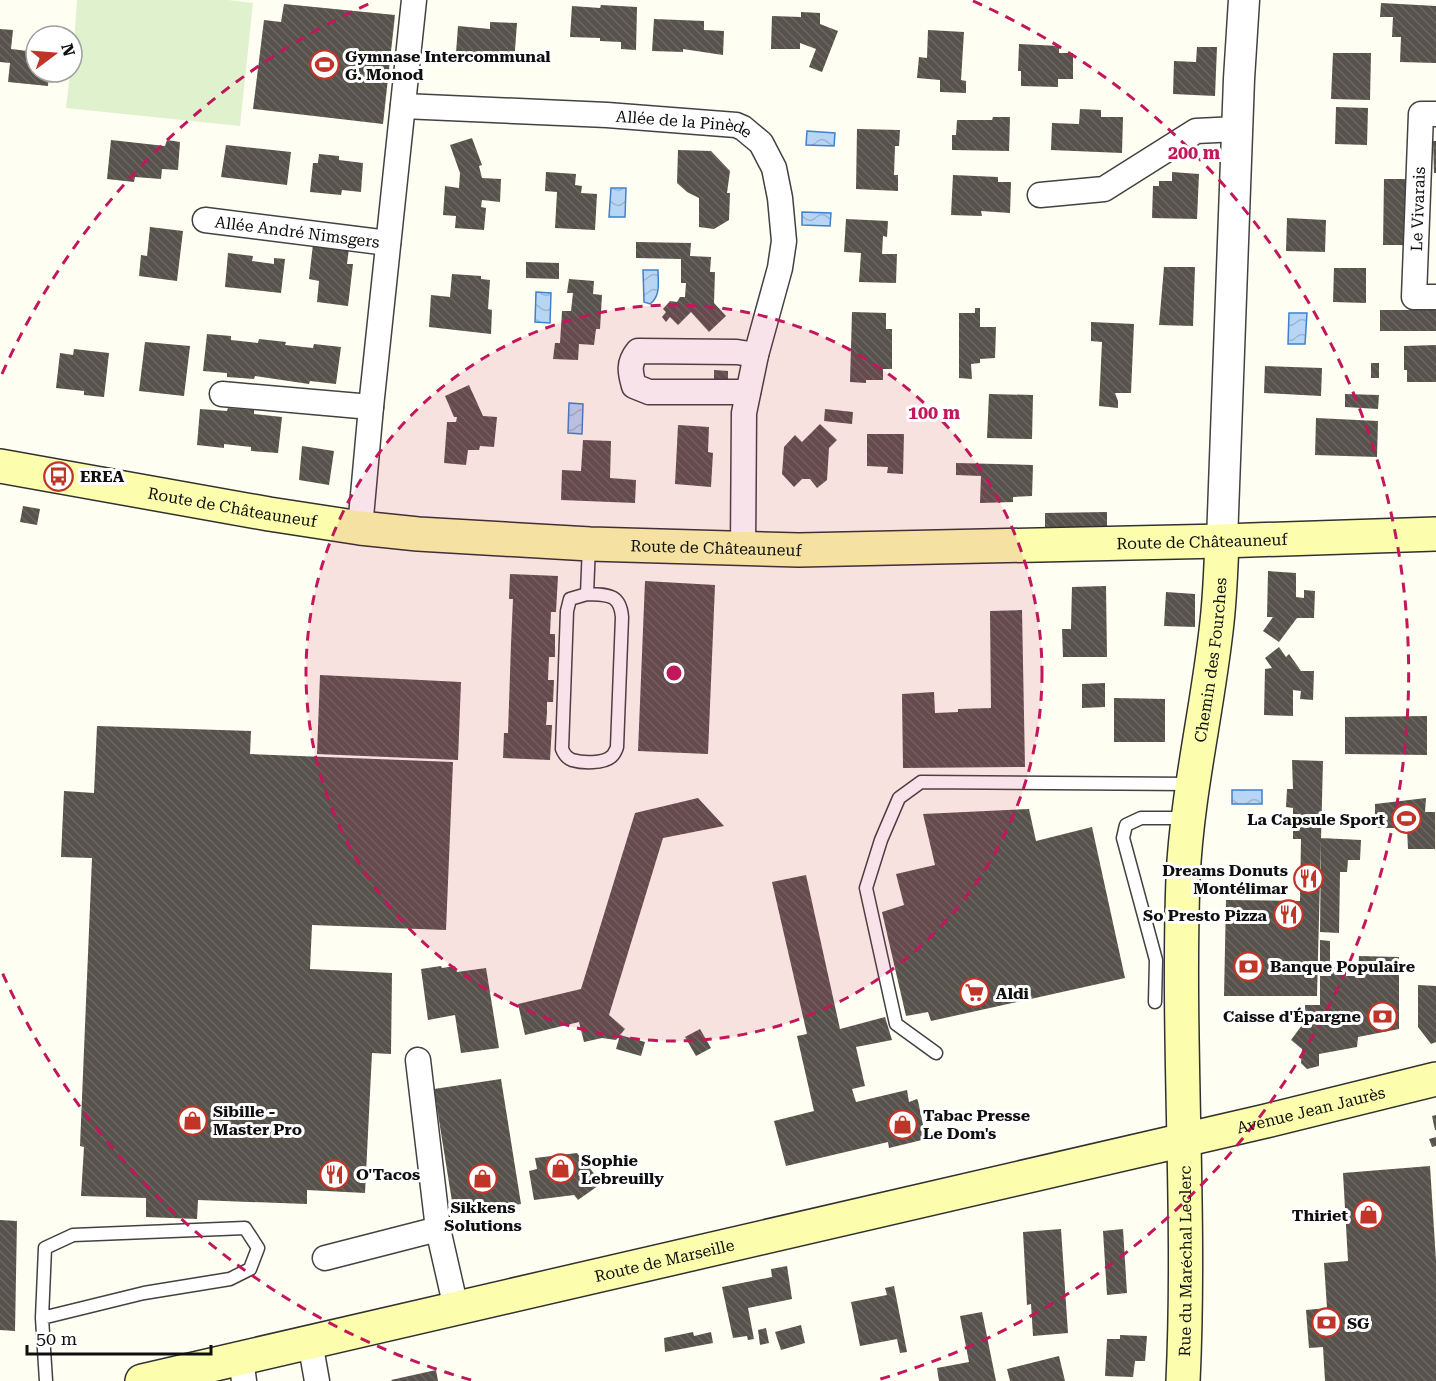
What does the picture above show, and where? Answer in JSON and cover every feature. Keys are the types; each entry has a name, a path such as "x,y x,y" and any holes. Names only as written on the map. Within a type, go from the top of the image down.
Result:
{"main road":[{"name":"Route de Châteauneuf","path":"0,466 360,528 418,534 590,544 799,550 1436,534"},
{"name":"Chemin des Fourches","path":"1184,1140 1181,996 1184,876 1189,818 1217,622 1222,541"},
{"name":"Avenue Jean Jaurès","path":"1184,1140 1436,1079"},
{"name":"Route de Marseille","path":"142,1381 242,1370 310,1342 1184,1140"},
{"name":"Rue du Maréchal Leclerc","path":"1183,1381 1186,1312 1184,1140"}],"street":[{"name":"Allée André Nimsgers","path":"360,528 414,0"},
{"name":"Chemin des Fourches","path":"1222,541 1241,2"},
{"name":"Allée de la Pinède","path":"403,106 607,115 736,124 761,143 777,181 784,241 780,268 756,355 744,413 743,548"},
{"name":"Le Vivarais","path":"1436,114 1421,114 1414,297 1436,297"},
{"path":"1040,195 1104,189 1196,130 1237,129"},
{"name":"Allée André Nimsgers","path":"205,220 388,243"},
{"path":"748,392 649,392 634,386 629,372 632,358 638,351 737,352 756,355"},
{"path":"222,394 371,407"},
{"path":"418,1060 438,1229 456,1308"},
{"path":"325,1258 438,1229"},
{"path":"310,1342 317,1381"}],"lane":[{"path":"587,594 590,544"},
{"path":"587,594 608,595 616,600 621,606 622,617 617,747 612,756 602,761 588,762 571,760 562,749 567,610 570,599 587,594"},
{"path":"936,1053 896,1024 866,888 881,840 899,798 921,782 1194,784"},
{"path":"1155,1002 1156,960 1123,838 1126,825 1141,818 1189,818"},
{"path":"42,1318 144,1293 230,1279 250,1269 258,1248 245,1228 73,1235 45,1248 42,1318 46,1381"}],"green space":[{"path":"77,0 228,0 253,3 240,126 66,108 69,84 84,84 84,24 75,24"}],"water":[{"path":"807,131 835,133 834,146 806,145"},
{"path":"611,188 626,188 625,217 609,217"},
{"path":"802,212 831,213 830,226 802,225"},
{"path":"643,270 658,270 657,293 650,304 644,302"},
{"path":"536,292 551,293 550,323 535,322"},
{"path":"1289,313 1307,313 1305,344 1288,344"},
{"path":"569,403 583,404 582,434 568,433"},
{"path":"1232,790 1262,790 1262,804 1232,804"}],"building":[{"path":"1381,3 1436,6 1436,63 1400,62 1401,37 1392,37 1393,17 1380,17"},
{"name":"Gymnase Intercommunal G. Monod","path":"284,4 395,15 383,124 253,109 264,20 281,22"},
{"path":"601,5 637,7 636,50 621,49 621,42 600,41 600,38 570,37 572,6 600,8"},
{"path":"801,12 820,13 820,24 838,31 822,72 809,67 816,49 800,43 800,49 771,49 772,16 801,17"},
{"path":"654,19 704,21 704,30 724,31 723,55 683,49 683,52 652,51"},
{"path":"490,22 517,23 514,63 488,62 488,56 456,53 458,26 490,29"},
{"path":"0,29 13,30 11,49 24,51 24,84 8,82 10,63 0,62"},
{"path":"928,30 964,32 961,80 966,81 966,93 940,92 940,80 917,78 919,57 927,58"},
{"path":"1019,44 1059,46 1059,53 1073,53 1073,79 1058,79 1058,87 1021,86 1021,71 1018,71"},
{"path":"1197,47 1217,47 1215,96 1173,94 1174,61 1196,62"},
{"path":"1333,53 1371,53 1370,100 1331,99"},
{"path":"1336,107 1368,108 1367,145 1335,144"},
{"path":"1080,109 1101,110 1101,117 1123,117 1122,153 1051,150 1052,123 1079,124"},
{"path":"993,117 1010,117 1009,151 952,150 952,135 956,135 957,120 992,120"},
{"path":"857,129 900,130 899,146 895,146 894,175 898,175 898,191 856,189"},
{"path":"472,138 482,165 479,166 482,178 501,179 500,202 482,200 481,207 486,208 484,230 455,228 456,216 443,215 445,186 459,188 460,173 450,145"},
{"path":"111,140 165,146 167,140 180,142 178,170 162,169 161,179 135,177 134,182 107,179"},
{"path":"1433,141 1436,141 1436,173 1434,173"},
{"path":"226,145 291,152 287,185 221,177"},
{"path":"678,150 711,151 730,171 727,193 730,193 729,220 714,229 699,227 699,198 687,192 677,183"},
{"path":"319,154 339,156 339,160 363,163 361,192 342,190 341,195 310,192 313,163 318,163"},
{"path":"546,172 576,174 575,185 582,186 581,193 597,194 595,230 555,228 557,192 545,191"},
{"path":"1172,172 1199,174 1197,219 1152,218 1153,186 1159,186 1159,181 1172,181"},
{"path":"953,175 998,177 998,182 1011,182 1010,213 981,211 982,216 951,215"},
{"path":"1384,179 1406,179 1404,245 1383,245"},
{"path":"1287,218 1326,220 1325,252 1286,251"},
{"path":"846,219 888,221 887,237 883,236 882,254 897,254 896,283 859,282 861,253 844,252"},
{"path":"150,227 183,231 177,281 139,276 141,255 147,256"},
{"path":"636,242 691,243 690,256 711,257 710,272 715,272 714,303 726,316 709,332 691,312 678,325 670,317 666,322 662,317 666,312 663,309 670,301 677,302 680,297 685,297 686,283 681,283 681,259 636,258"},
{"path":"313,244 349,248 347,264 353,264 348,306 317,302 319,281 309,279"},
{"path":"228,253 253,256 252,261 274,264 274,258 285,259 281,293 225,287"},
{"path":"526,262 559,263 559,279 526,278"},
{"path":"1164,267 1195,267 1193,326 1159,325"},
{"path":"1334,268 1366,268 1366,303 1333,302"},
{"path":"452,274 481,276 481,279 490,280 488,309 492,310 491,334 429,327 431,295 450,297"},
{"path":"569,279 594,281 593,294 602,295 600,329 596,329 594,345 579,344 578,360 553,359 555,343 560,343 562,311 571,311 573,293 567,293"},
{"path":"975,308 980,308 980,327 996,327 995,358 980,359 980,363 971,364 972,379 959,378 959,313 975,313"},
{"path":"1380,310 1436,310 1436,331 1380,331"},
{"path":"852,312 886,313 886,329 892,329 892,369 883,369 883,380 866,380 866,383 850,382"},
{"path":"1091,322 1134,324 1131,393 1115,393 1118,408 1099,406 1102,342 1091,341"},
{"path":"207,334 231,336 231,340 258,343 259,339 313,348 314,344 341,347 336,384 310,381 309,384 255,376 254,379 227,377 227,373 203,371"},
{"path":"145,342 190,346 184,396 139,391"},
{"path":"1436,345 1436,382 1407,382 1407,370 1404,370 1404,346"},
{"path":"74,349 109,353 104,397 84,395 84,391 56,388 60,353 73,355"},
{"path":"1371,363 1379,363 1379,378 1371,378"},
{"path":"1265,366 1322,368 1321,396 1264,393"},
{"path":"714,370 728,371 728,385 714,385"},
{"path":"469,385 483,416 497,417 494,447 480,446 479,450 468,450 466,465 444,463 447,422 456,422 457,417 454,417 445,396"},
{"path":"989,394 1033,395 1032,439 987,438"},
{"path":"1345,394 1379,395 1378,409 1345,407"},
{"path":"228,408 254,410 254,414 282,417 278,453 251,451 251,447 224,444 224,448 197,445 200,409 227,411"},
{"path":"825,409 853,412 852,424 824,421"},
{"path":"1316,418 1378,421 1377,457 1315,455"},
{"path":"820,424 837,440 829,448 827,480 817,488 810,479 802,479 794,487 782,474 784,447 795,435 802,442"},
{"path":"678,425 709,427 708,452 713,453 711,487 675,484"},
{"path":"867,434 904,434 903,474 887,473 888,467 867,466"},
{"path":"583,440 611,441 610,478 636,480 635,503 561,500 562,470 581,471"},
{"path":"302,446 334,451 329,485 299,480"},
{"path":"956,463 1033,465 1032,496 1013,497 1013,502 980,503 981,476 956,475"},
{"path":"23,506 40,509 37,525 20,522"},
{"path":"1107,512 1107,528 1045,530 1045,513"},
{"path":"1268,571 1296,573 1296,597 1304,598 1304,590 1315,591 1314,618 1297,618 1279,642 1263,631 1273,617 1267,617"},
{"path":"510,574 558,576 556,612 551,612 550,634 555,634 555,657 549,657 548,680 554,680 553,702 547,702 546,725 552,725 550,760 503,758 504,733 508,733 513,599 509,599"},
{"path":"645,581 715,585 708,754 638,751"},
{"path":"1106,586 1107,657 1063,657 1062,629 1071,629 1072,587"},
{"path":"1166,592 1195,594 1195,627 1164,626"},
{"path":"1022,610 1025,767 903,768 902,694 934,692 935,713 958,712 958,709 991,708 990,611"},
{"path":"1279,647 1286,657 1289,654 1301,671 1314,671 1313,700 1300,699 1301,691 1293,690 1293,716 1264,715 1265,669 1272,668 1265,658"},
{"path":"320,675 461,682 458,760 317,754"},
{"path":"1105,683 1105,707 1082,708 1082,684"},
{"path":"1114,698 1165,699 1165,742 1114,742"},
{"path":"1427,716 1427,755 1345,754 1345,717"},
{"path":"97,726 251,731 250,754 453,762 446,930 312,925 310,969 392,973 391,1054 372,1053 365,1193 307,1190 307,1204 198,1200 197,1219 146,1217 146,1198 81,1196 84,1147 80,1146 92,858 61,857 64,791 94,793"},
{"path":"1292,760 1323,761 1317,996 1224,996 1226,900 1300,901 1301,839 1293,839 1293,808 1286,807 1287,789 1293,789"},
{"path":"698,798 724,826 663,838 609,1015 625,1029 616,1040 602,1038 584,1042 579,1022 525,1035 518,1004 581,989 635,813"},
{"path":"1426,798 1425,812 1435,812 1435,849 1408,849 1407,828 1375,828 1375,804"},
{"path":"1029,809 1036,841 1092,827 1125,978 931,1021 928,1012 906,1016 882,912 904,905 896,874 935,865 923,814"},
{"path":"1321,838 1361,840 1360,860 1348,860 1347,872 1340,872 1339,933 1320,932"},
{"path":"806,875 840,1029 885,1017 892,1040 856,1047 865,1086 852,1089 856,1102 907,1090 909,1102 917,1099 918,1101 926,1139 889,1148 888,1142 786,1166 774,1121 814,1111 797,1036 807,1034 772,882"},
{"path":"1320,940 1330,941 1330,965 1320,964"},
{"path":"1359,956 1399,957 1399,1029 1358,1037 1357,1047 1319,1054 1319,1066 1307,1069 1301,1063 1302,1049 1291,1040 1305,1021 1305,1005 1320,1005 1320,976 1331,976 1332,967 1346,967 1346,976 1358,976"},
{"path":"441,966 442,968 455,966 457,972 486,968 499,1048 461,1053 455,1015 428,1020 421,969"},
{"path":"1418,985 1436,986 1436,1042 1431,1044 1418,1027"},
{"path":"700,1029 711,1048 696,1056 685,1037"},
{"path":"620,1035 645,1042 641,1056 616,1049"},
{"path":"501,1079 521,1204 454,1214 434,1089"},
{"path":"1436,1115 1436,1130 1435,1130 1432,1116"},
{"path":"1436,1137 1436,1146 1432,1147 1429,1139"},
{"path":"577,1153 602,1183 578,1200 574,1195 534,1200 529,1171 537,1169 535,1158"},
{"path":"1430,1166 1436,1261 1436,1381 1325,1381 1323,1347 1309,1348 1306,1310 1327,1308 1324,1263 1348,1261 1343,1173"},
{"path":"0,1220 17,1221 15,1331 0,1330"},
{"path":"1061,1229 1068,1333 1033,1336 1031,1304 1027,1305 1023,1232"},
{"path":"1123,1229 1127,1293 1107,1295 1103,1231"},
{"path":"787,1266 792,1299 748,1308 754,1339 748,1340 747,1336 733,1338 722,1287 772,1277 771,1269"},
{"path":"894,1286 907,1352 900,1353 897,1339 860,1346 851,1302 887,1295 885,1288"},
{"path":"982,1312 996,1381 939,1381 937,1368 969,1362 960,1316"},
{"path":"801,1325 805,1343 781,1350 775,1332"},
{"path":"766,1328 769,1343 760,1345 758,1330"},
{"path":"693,1332 694,1336 711,1332 713,1343 665,1352 664,1338"},
{"path":"1120,1335 1147,1336 1145,1361 1135,1361 1133,1377 1105,1376 1107,1339 1120,1339"},
{"path":"1059,1356 1065,1381 1010,1381 1007,1369"},
{"path":"436,1370 438,1381 391,1380"}],"place":[{"name":"Gymnase Intercommunal G. Monod","path":"324,65"},
{"name":"EREA","path":"59,476"},
{"name":"La Capsule Sport","path":"1406,819"},
{"name":"Dreams Donuts Montélimar","path":"1309,879"},
{"name":"So Presto Pizza","path":"1288,915"},
{"name":"Banque Populaire","path":"1249,966"},
{"name":"Aldi","path":"975,993"},
{"name":"Caisse d'Épargne","path":"1382,1016"},
{"name":"Sibille - Master Pro","path":"192,1120"},
{"name":"Tabac Presse Le Dom's","path":"902,1124"},
{"name":"Sophie Lebreuilly","path":"560,1169"},
{"name":"O'Tacos","path":"335,1174"},
{"name":"Sikkens Solutions","path":"483,1179"},
{"name":"Thiriet","path":"1369,1215"},
{"name":"SG","path":"1326,1323"}]}
